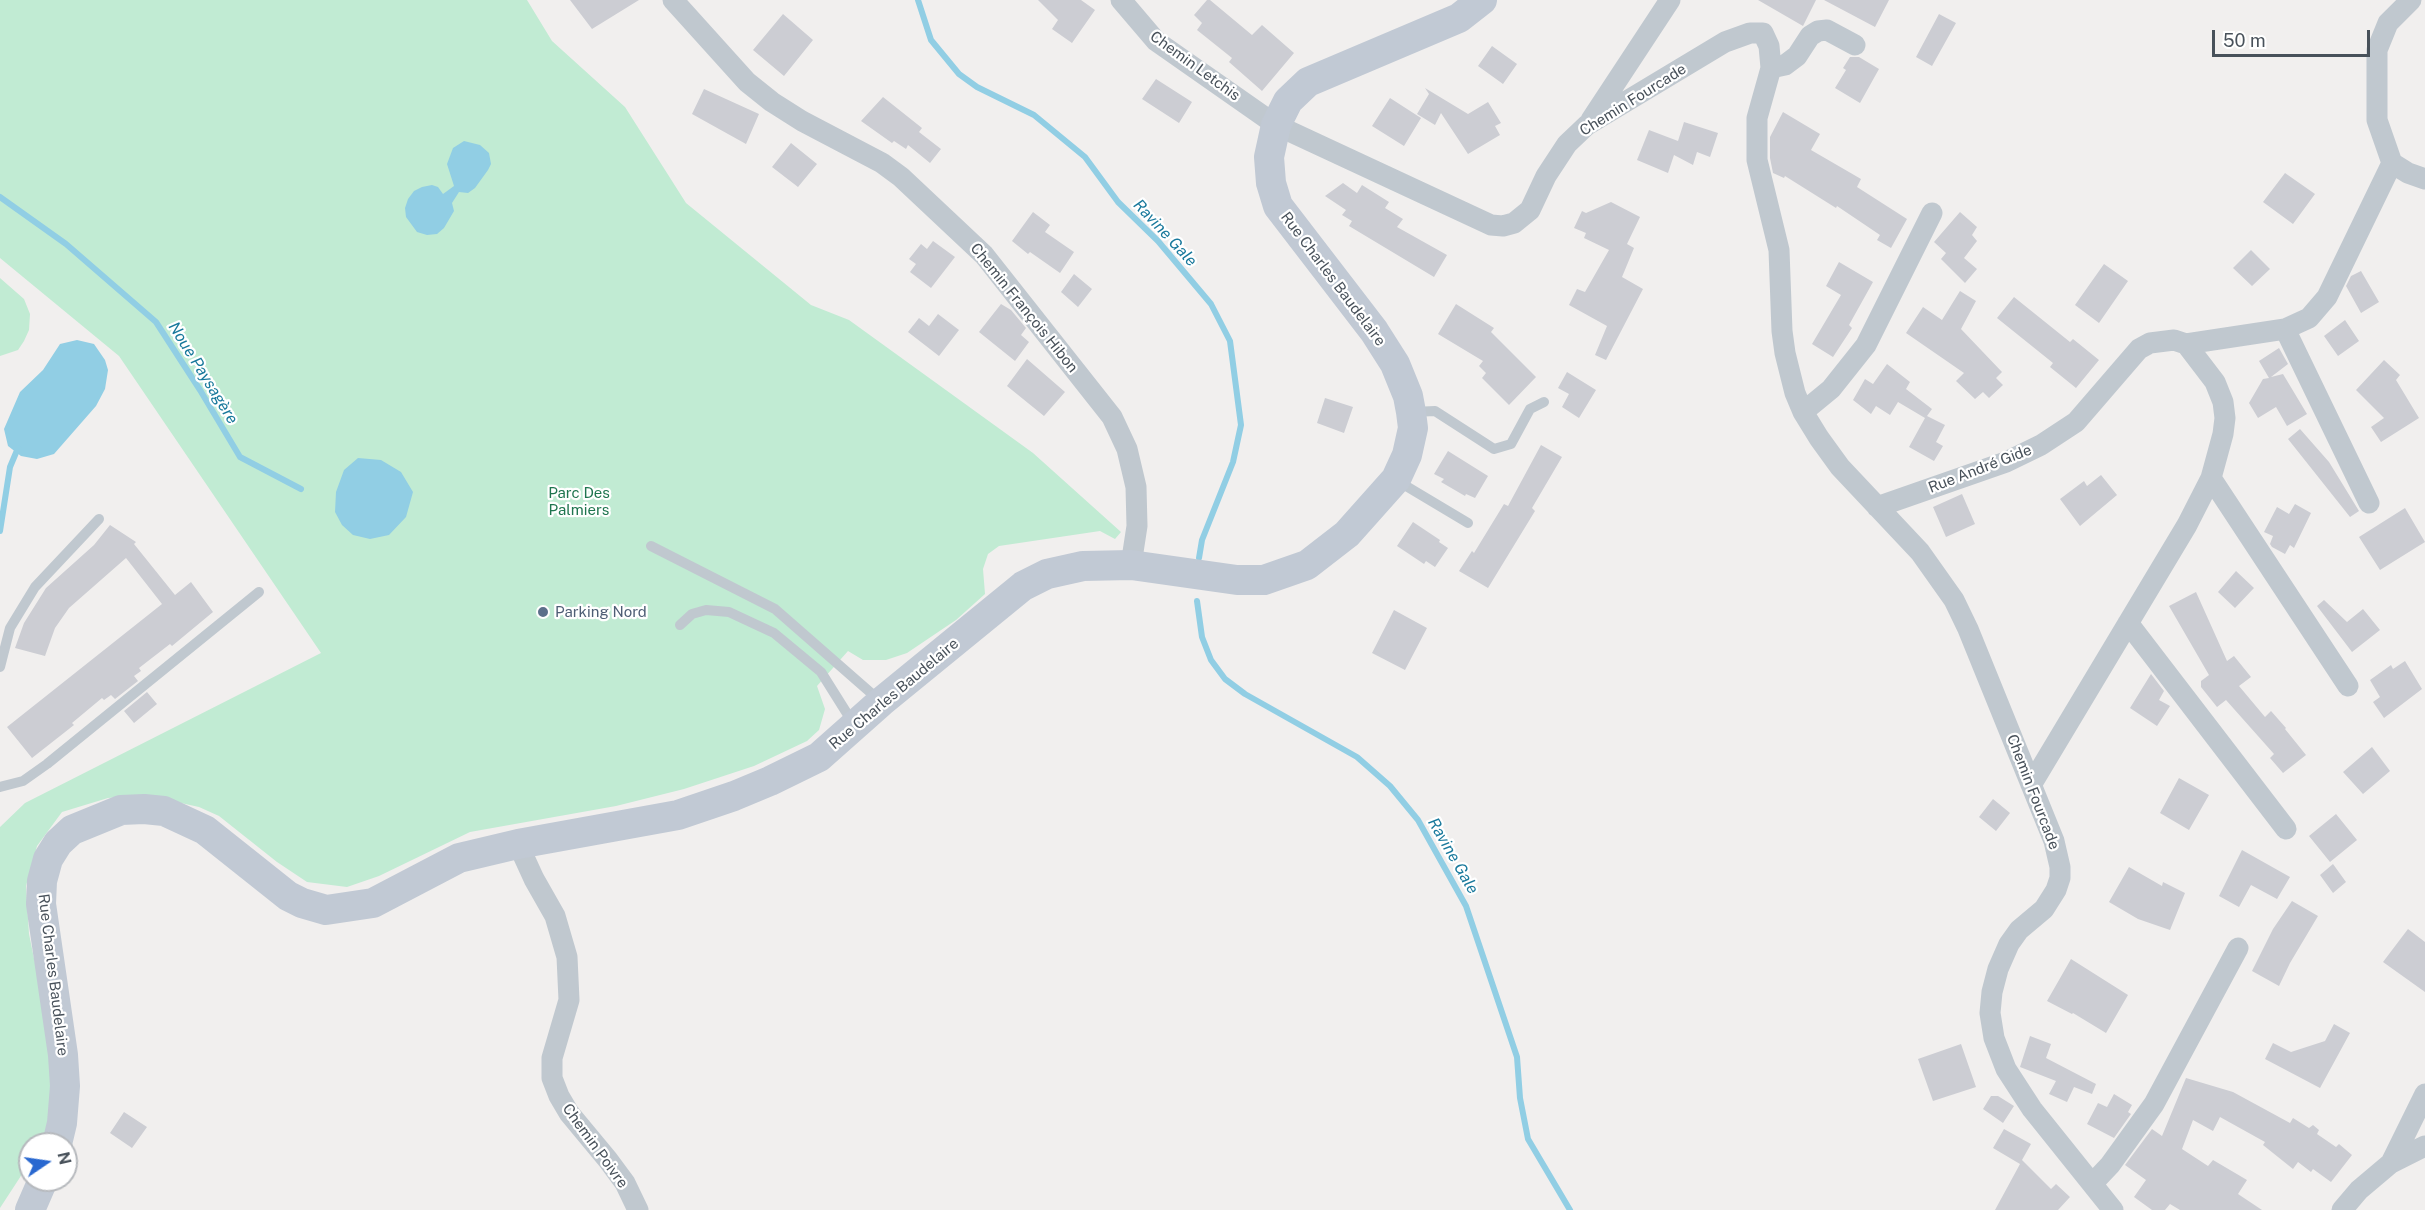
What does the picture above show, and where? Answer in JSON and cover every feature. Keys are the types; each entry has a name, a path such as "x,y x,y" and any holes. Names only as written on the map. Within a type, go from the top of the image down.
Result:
{"main road":[{"name":"Rue Charles Baudelaire","path":"60,1132 65,1086 63,1055 41,904 42,881 48,859 58,843 72,830 121,810 164,811 205,830 288,896 302,903 326,910 373,903 459,858 518,844 678,815 734,796 819,757 881,702 1023,586 1047,574 1083,566 1131,565 1237,580 1264,580 1307,565 1347,534 1396,479 1407,455 1413,428 1411,412 1408,396 1395,364 1374,331 1278,206 1271,183 1269,157 1276,125 1288,101 1308,82 1459,18 1482,0"},
{"path":"30,1210 38,1192"}],"street":[{"name":"Chemin François Hibon","path":"673,0 747,82 772,102 802,121 891,170 984,255 1112,417 1127,449 1136,487 1137,526 1131,565"},
{"name":"Chemin Letchis","path":"1121,0 1156,41 1276,125"},
{"path":"1587,125 1670,0"},
{"path":"2411,0 2388,23 2377,50 2378,120 2392,163 2408,173 2425,179"},
{"path":"1771,68 1785,65 1797,56 1810,36 1818,31 1827,30 1855,45"},
{"name":"Chemin Fourcade","path":"1276,125 1491,225 1503,226 1514,223 1530,210 1546,176 1567,144 1587,125 1737,37 1750,33 1763,33 1769,46 1771,68 1757,118 1757,160 1779,250 1785,353 1795,393 1803,412 1840,467 1920,552 1954,600 1968,628 2054,841 2060,878 2056,890 2044,909 2019,930 2009,945 1998,969 1992,992 1991,1021 1994,1038 2006,1069 2032,1109 2113,1210"},
{"name":"Rue André Gide","path":"1877,507 2006,462 2041,445 2076,422 2139,350 2150,343 2174,340 2186,344 2286,329 2309,318 2327,297 2392,163"},
{"path":"1803,412 1831,389 1866,345 1932,213"},
{"path":"2286,329 2369,503"},
{"path":"2031,786 2187,525 2211,478 2223,434 2225,417 2223,402 2215,382 2186,344"},
{"path":"2211,478 2348,686"},
{"path":"2128,623 2286,829"},
{"name":"Chemin Poivre","path":"518,844 555,916 567,957 569,1000 552,1058 552,1078 569,1113 625,1183 638,1210"},
{"path":"2092,1184 2110,1165 2154,1104 2238,948"},
{"path":"2391,1163 2425,1094"},
{"path":"2342,1210 2359,1190 2391,1163 2425,1146"}],"lane":[{"path":"1411,412 1435,411 1494,449 1511,444 1530,409 1544,402"},
{"path":"1396,479 1468,523"},
{"path":"0,668 10,628 35,587 99,519"},
{"path":"651,546 775,609 881,702"},
{"path":"0,787 22,781 47,764 259,592"},
{"path":"680,625 692,614 706,610 729,612 774,633 821,672 855,725"}],"green space":[{"name":"Parc Des Palmiers","path":"0,0 527,0 552,41 625,107 686,203 811,305 849,320 1033,453 1121,532 1115,539 1100,531 999,546 988,554 983,569 985,594 956,620 907,653 886,660 863,660 848,651 817,686 825,709 819,730 807,741 754,766 684,789 616,806 470,832 379,876 347,887 307,882 277,862 219,816 199,807 145,795 108,798 62,812 37,846 26,886 29,934 52,1047 54,1100 45,1132 18,1132 18,1180 0,1208 0,827 25,803 321,653 119,356 0,258"},
{"path":"0,278 24,299 30,314 29,330 18,350 0,356"}],"water":[{"path":"464,141 480,145 489,153 491,164 488,170 475,188 468,193 459,192 452,203 454,211 444,228 437,234 427,235 417,232 406,217 405,208 408,199 414,191 422,187 432,185 438,187 443,194 454,186 447,164 453,148"},
{"path":"77,340 94,344 105,360 108,370 105,389 96,406 54,454 37,459 21,456 8,446 4,429 20,392 43,370 60,344"},
{"path":"358,458 381,460 401,472 413,492 406,517 389,535 370,539 353,535 342,525 335,512 336,492 344,470"}],"building":[{"path":"570,0 639,0 592,29"},
{"path":"1038,0 1081,0 1095,10 1072,43 1052,29 1058,20"},
{"path":"1207,0 1210,0 1252,35 1262,25 1294,53 1262,91 1229,62 1232,58 1197,30 1202,23 1194,15"},
{"path":"1758,0 1816,0 1803,26"},
{"path":"1824,0 1889,0 1875,27"},
{"path":"783,14 813,40 784,76 753,50"},
{"path":"1939,14 1956,23 1932,66 1916,57"},
{"path":"1492,46 1517,64 1503,84 1478,66"},
{"path":"1850,57 1859,57 1879,69 1860,103 1835,88 1846,70 1843,68"},
{"path":"1156,79 1192,102 1179,123 1142,99"},
{"path":"1425,88 1468,114 1488,102 1501,123 1495,126 1500,135 1468,154 1441,113 1435,125 1417,114 1429,94"},
{"path":"704,89 759,114 746,144 692,114"},
{"path":"883,97 922,128 919,132 941,149 930,163 908,145 906,149 894,141 892,143 861,121"},
{"path":"1390,98 1421,118 1404,146 1372,126"},
{"path":"1783,112 1820,134 1811,150 1861,179 1857,187 1907,219 1891,248 1877,240 1880,235 1837,206 1836,208 1785,176 1784,178 1773,173 1770,137"},
{"path":"1684,122 1718,133 1710,157 1697,152 1693,165 1674,155 1668,173 1637,160 1649,130 1678,141"},
{"path":"791,143 817,164 798,187 772,167"},
{"path":"2285,173 2315,194 2293,224 2263,202"},
{"path":"1343,183 1357,193 1362,185 1389,202 1385,208 1403,219 1397,227 1447,255 1434,277 1349,226 1352,221 1342,215 1346,210 1325,196"},
{"path":"1611,202 1640,217 1627,244 1634,248 1622,277 1643,289 1606,360 1595,355 1607,326 1569,305 1577,289 1585,292 1609,250 1584,238 1586,233 1574,228 1582,211 1586,213"},
{"path":"1033,212 1050,225 1045,232 1074,252 1060,273 1030,252 1028,254 1012,241"},
{"path":"1960,212 1977,227 1972,235 1977,241 1964,258 1977,269 1965,283 1941,259 1946,253 1934,242"},
{"path":"933,241 955,257 931,288 910,272 916,264 909,259 921,244 927,249"},
{"path":"2251,250 2270,269 2252,286 2233,268"},
{"path":"1839,262 1873,282 1849,325 1852,328 1833,357 1812,344 1841,295 1826,286"},
{"path":"2104,264 2128,281 2099,323 2075,305"},
{"path":"2361,271 2379,302 2361,313 2346,286 2351,276"},
{"path":"1074,274 1092,289 1078,307 1061,292"},
{"path":"1960,291 1976,301 1961,329 2002,372 1996,378 2003,385 1989,398 1983,392 1975,399 1956,381 1964,373 1906,333 1923,307 1942,320"},
{"path":"2014,297 2070,342 2073,339 2099,360 2076,388 2050,367 2053,363 1997,318"},
{"path":"1001,304 1011,310 1026,328 1021,335 1029,342 1015,361 979,332"},
{"path":"1456,304 1494,328 1491,332 1536,377 1509,405 1482,378 1486,373 1479,366 1483,361 1438,334"},
{"path":"938,314 959,330 939,356 908,332 919,318 929,326"},
{"path":"2345,320 2359,341 2338,356 2324,336"},
{"path":"2279,348 2288,364 2271,377 2283,374 2307,414 2287,426 2276,407 2258,418 2249,403 2263,379 2269,378 2259,361"},
{"path":"1027,359 1065,392 1044,416 1007,386"},
{"path":"2384,360 2400,375 2396,380 2419,418 2381,442 2371,427 2384,418 2356,390"},
{"path":"1887,364 1910,382 1906,389 1932,409 1927,416 1945,425 1936,442 1943,446 1934,461 1909,447 1925,418 1898,402 1890,415 1876,406 1871,414 1853,400 1865,379 1873,384"},
{"path":"1567,372 1596,390 1579,418 1562,407 1569,394 1558,388"},
{"path":"1325,398 1353,407 1344,433 1317,423"},
{"path":"2300,429 2329,462 2359,511 2350,517 2288,439"},
{"path":"1541,445 1562,457 1532,508 1535,511 1488,588 1459,571 1472,551 1474,553 1504,504 1508,506"},
{"path":"1448,451 1488,476 1475,498 1466,494 1465,496 1441,482 1444,479 1434,474"},
{"path":"2101,475 2117,495 2080,526 2060,499 2084,481 2087,486"},
{"path":"1962,494 1975,524 1946,537 1933,507"},
{"path":"2295,504 2311,513 2294,548 2290,545 2285,554 2272,547 2270,544 2273,536 2264,532 2277,507 2289,514"},
{"path":"2405,508 2425,542 2380,570 2359,537"},
{"path":"1413,522 1448,548 1435,567 1426,561 1424,564 1397,546"},
{"path":"110,525 136,542 134,544 175,595 191,582 213,612 172,646 170,644 139,668 141,671 134,676 138,681 115,699 111,695 104,700 102,698 72,723 74,725 32,758 7,727 162,604 126,558 69,608 55,628 45,656 15,648 24,623 46,588 94,545"},
{"path":"2236,571 2254,588 2235,608 2218,592"},
{"path":"2196,592 2227,661 2234,656 2251,677 2239,686 2265,717 2271,711 2306,755 2283,773 2270,758 2274,754 2226,700 2217,707 2201,687 2201,681 2209,675 2169,606"},
{"path":"2324,600 2347,622 2363,609 2380,630 2352,652 2317,606"},
{"path":"1394,610 1427,628 1405,670 1372,653"},
{"path":"2405,661 2422,689 2384,718 2373,702 2380,697 2370,680 2391,665 2393,669"},
{"path":"2151,674 2164,691 2159,700 2170,706 2157,726 2130,708"},
{"path":"147,692 157,704 134,723 124,711"},
{"path":"2372,747 2390,771 2363,794 2343,772"},
{"path":"2179,778 2209,795 2189,830 2160,813"},
{"path":"1993,799 2010,813 1996,831 1979,817"},
{"path":"2336,814 2357,840 2330,862 2309,836"},
{"path":"2242,850 2290,877 2277,899 2251,885 2239,907 2219,896"},
{"path":"2333,864 2346,882 2333,893 2320,875"},
{"path":"2129,867 2162,886 2163,882 2185,893 2170,930 2138,919 2109,902"},
{"path":"2292,901 2318,916 2279,986 2252,971 2273,929"},
{"path":"2408,929 2425,942 2425,992 2383,962"},
{"path":"2071,959 2128,995 2106,1033 2073,1013 2047,1001"},
{"path":"2334,1024 2350,1033 2320,1088 2265,1059 2273,1043 2291,1052 2325,1041"},
{"path":"2030,1036 2051,1044 2046,1058 2096,1084 2092,1094 2074,1087 2067,1102 2049,1094 2056,1081 2020,1067"},
{"path":"1961,1044 1976,1087 1933,1101 1918,1059"},
{"path":"2186,1078 2233,1092 2290,1123 2293,1118 2309,1128 2313,1125 2319,1130 2317,1134 2336,1147 2339,1144 2352,1155 2331,1182 2313,1169 2311,1172 2298,1162 2293,1169 2263,1145 2265,1142 2220,1117 2213,1131 2193,1120 2182,1149 2208,1166 2213,1160 2247,1180 2238,1194 2262,1210 2180,1210 2170,1204 2165,1210 2152,1210 2134,1197 2146,1180 2125,1165 2152,1129 2162,1136"},
{"path":"2114,1094 2132,1105 2128,1112 2131,1114 2114,1138 2087,1124 2098,1103 2107,1107"},
{"path":"1991,1096 1998,1096 2014,1106 2003,1123 1983,1109"},
{"path":"124,1112 147,1127 132,1148 110,1133"},
{"path":"2004,1129 2031,1144 2022,1160 2051,1189 2056,1184 2070,1197 2058,1210 1995,1210 2020,1164 1993,1148"}],"waterway":[{"name":"Ravine Gale","path":"918,0 931,40 959,74 977,87 1034,115 1085,157 1118,202 1158,241 1211,304 1230,341 1241,425 1233,462 1202,540 1199,558"},
{"name":"Noue Paysagère","path":"0,197 66,244 156,322 240,457 301,489"},
{"path":"0,531 10,467 18,448"},
{"name":"Ravine Gale","path":"1197,601 1202,637 1211,660 1225,679 1245,694 1357,757 1390,786 1418,820 1466,906 1517,1057 1520,1098 1528,1139 1570,1210"}],"place":[{"name":"Parking Nord","path":"543,612"}]}
